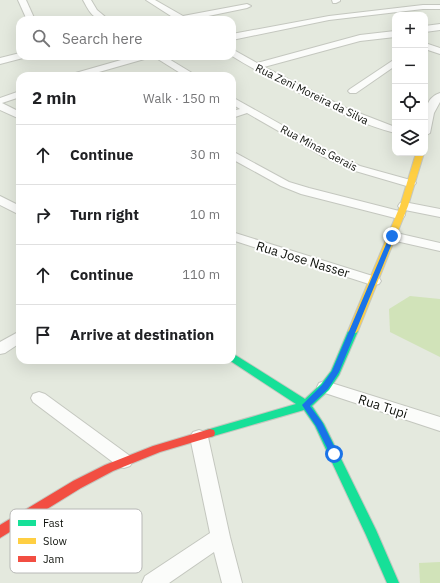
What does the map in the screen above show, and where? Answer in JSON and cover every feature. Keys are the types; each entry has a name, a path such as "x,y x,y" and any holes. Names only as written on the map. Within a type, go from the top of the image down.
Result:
{"street":[{"path":"22,0 29,16"},
{"path":"87,0 94,12 100,16"},
{"path":"150,0 173,16"},
{"path":"222,3 232,9"},
{"path":"198,16 247,6"},
{"path":"236,36 344,16 423,7 440,7"},
{"path":"428,29 440,27"},
{"path":"255,66 360,38 392,34"},
{"path":"428,47 440,51"},
{"name":"Rua Zeni Moreira da Silva","path":"236,54 331,106 382,127 392,129"},
{"path":"0,61 16,57"},
{"path":"88,72 130,60"},
{"path":"164,60 185,72"},
{"path":"353,91 392,64"},
{"path":"97,69 101,72"},
{"path":"0,101 16,95"},
{"path":"427,120 430,108 440,96"},
{"name":"Rua Minas Gerais","path":"236,102 326,154 356,168 410,184"},
{"path":"0,106 16,114"},
{"path":"236,114 248,109"},
{"path":"236,156 286,184 305,191 402,210 440,213"},
{"path":"38,509 78,485 124,461 168,445 306,405 325,387 335,372 392,236 419,156"},
{"path":"0,200 16,209"},
{"path":"392,236 440,247"},
{"name":"Rua Jose Nasser","path":"236,237 374,281"},
{"path":"0,349 16,339"},
{"path":"236,360 306,405 319,424 372,534 393,583"},
{"name":"Rua Tupi","path":"325,387 440,424"},
{"path":"39,398 124,461"},
{"path":"199,437 220,537 232,583"},
{"path":"0,532 10,526"},
{"path":"152,583 220,537"}],"green space":[{"path":"410,296 440,299 440,357 390,332 389,309"},
{"path":"440,562 440,583 420,583 419,563"}],"traffic: fast":[{"path":"210,433 306,405 325,387 335,372 353,331"},
{"path":"236,360 306,405 319,424 372,534 393,583"}],"traffic: slow":[{"path":"353,331 404,206 419,156"}],"traffic: jam":[{"path":"37,509 109,468 157,449 210,433"},
{"path":"0,532 10,526"}],"route":[{"path":"334,454 319,424 306,405 325,387 335,372 356,325 392,236"}]}
